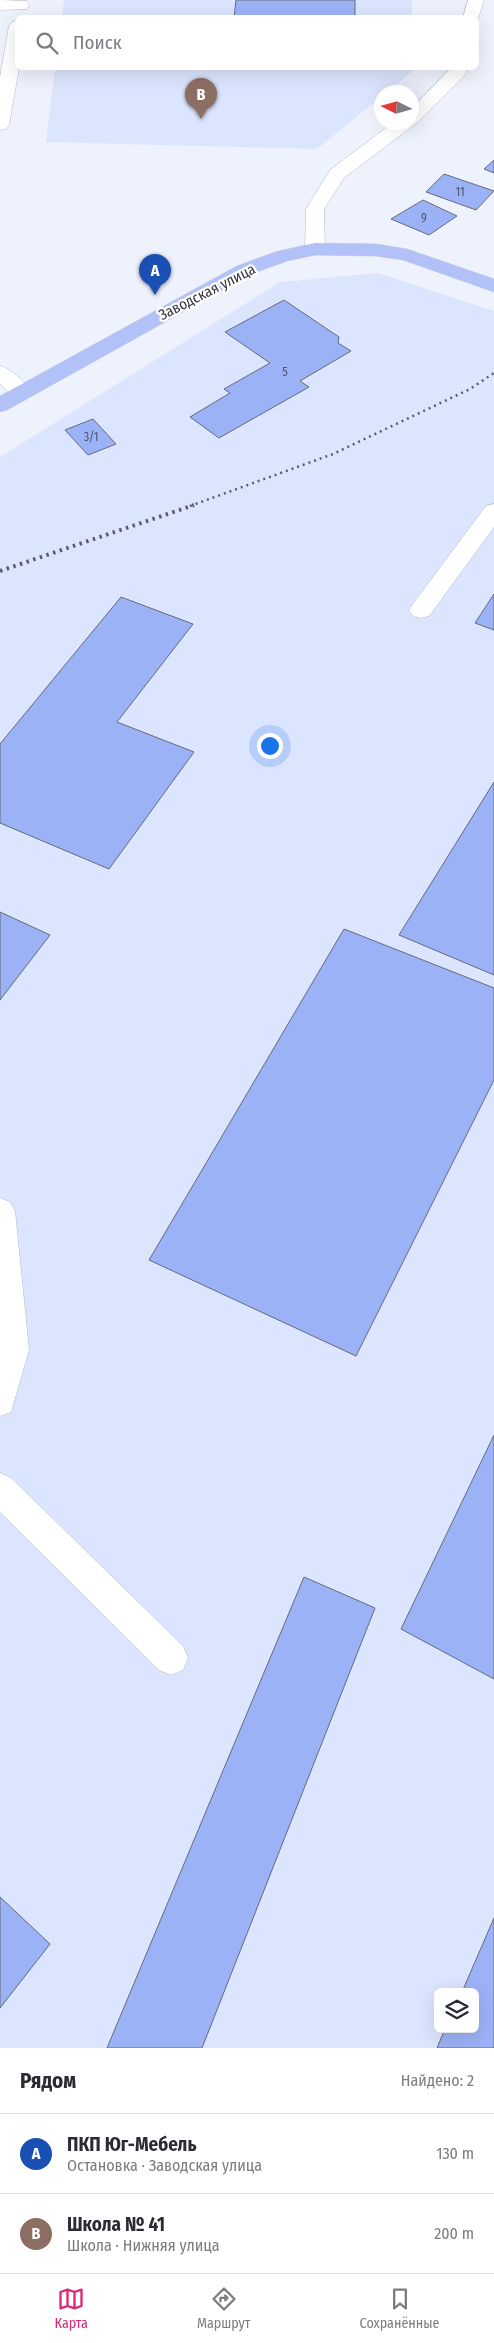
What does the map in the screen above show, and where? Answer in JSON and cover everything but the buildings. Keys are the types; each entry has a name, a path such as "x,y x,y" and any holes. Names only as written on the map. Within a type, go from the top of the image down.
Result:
{"main road":[{"name":"Заводская улица","path":"0,405 244,270 282,256 315,248 376,250 407,255 494,286"}],"street":[{"path":"472,15 476,0"},
{"path":"0,5 21,8"},
{"path":"0,119 15,42"},
{"path":"419,111 458,70"},
{"path":"315,248 315,209 337,174 395,130"},
{"path":"0,372 22,394"},
{"path":"422,610 494,511"},
{"path":"0,1211 14,1350 0,1401"},
{"path":"0,1489 171,1658"}],"shaded area":[{"path":"64,0 412,0 412,15 62,15"},
{"path":"55,70 414,70 396,85 374,85 374,103 317,149 46,142"},
{"path":"378,273 494,311 494,2048 0,2048 0,457 280,282"}],"railway":[{"path":"190,506 333,454 470,389 494,373"},
{"path":"0,571 194,505"}],"place":[{"name":"Школа № 41","path":"201,119"},
{"name":"ПКП Юг-Мебель","path":"155,295"}]}
